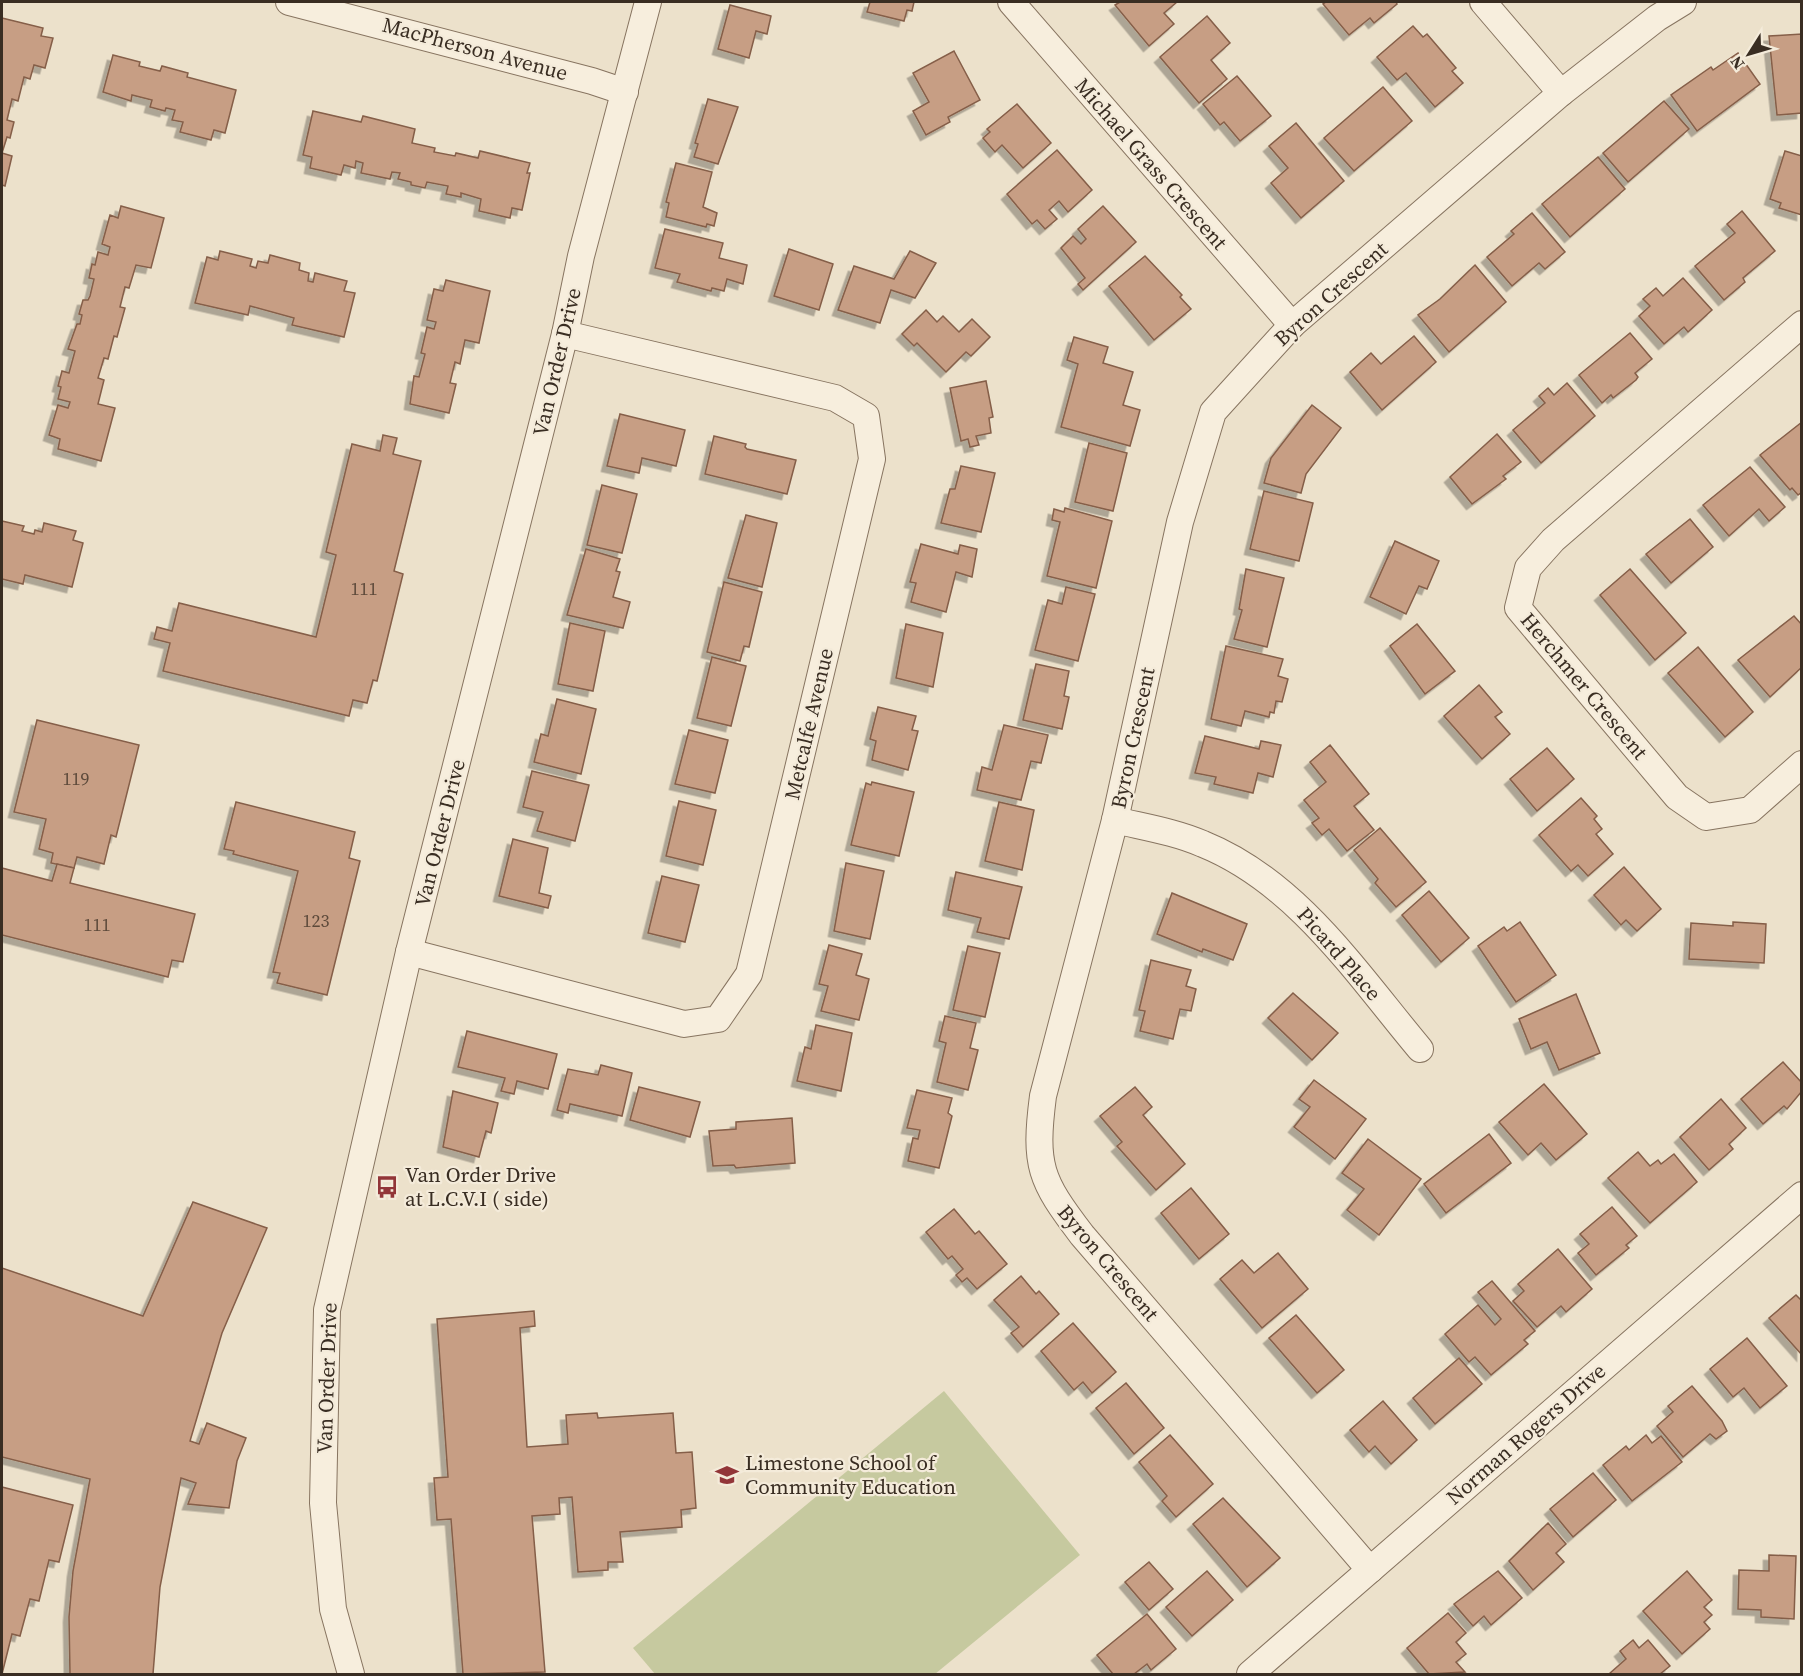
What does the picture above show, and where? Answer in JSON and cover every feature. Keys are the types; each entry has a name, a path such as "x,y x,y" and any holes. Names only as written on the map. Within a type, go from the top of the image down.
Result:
{"street":[{"name":"MacPherson Avenue","path":"289,2 592,81 625,92"},
{"name":"Van Order Drive","path":"351,1674 333,1609 323,1503 327,1310 409,952 564,334 581,256 648,2"},
{"name":"Michael Grass Crescent","path":"1011,2 1292,326"},
{"path":"1483,2 1561,93"},
{"name":"Byron Crescent","path":"1370,1570 1082,1235 1054,1197 1041,1167 1038,1138 1043,1096 1115,820 1180,522 1213,412 1292,326 1561,93 1657,18 1683,2"},
{"name":"Herchmer Crescent","path":"1802,324 1554,540 1528,568 1518,608 1677,797 1706,817 1749,810 1802,764"},
{"name":"Metcalfe Avenue","path":"409,952 684,1024 718,1019 749,974 872,459 866,416 835,398 564,334"},
{"name":"Picard Place","path":"1115,820 1203,844 1252,870 1304,911 1420,1049"},
{"name":"Norman Rogers Drive","path":"1250,1674 1801,1195"}],"green space":[{"path":"944,1391 1080,1555 935,1674 655,1674 633,1648"}],"building":[{"path":"870,2 914,2 912,11 907,10 904,21 867,12"},
{"path":"1120,2 1177,2 1164,13 1174,24 1149,46 1115,5"},
{"path":"1326,2 1396,2 1397,4 1374,23 1370,18 1349,35 1323,4"},
{"path":"730,5 771,16 767,34 756,31 749,58 718,49"},
{"path":"1207,16 1230,43 1211,60 1227,79 1199,103 1160,57"},
{"path":"2,18 43,28 41,36 53,38 45,68 34,65 30,79 24,77 18,101 12,99 7,120 14,122 10,138 7,137 2,153"},
{"path":"1413,26 1423,37 1427,34 1456,68 1452,71 1463,83 1435,107 1406,73 1397,80 1377,57"},
{"path":"1802,34 1802,113 1777,115 1769,36"},
{"path":"954,51 980,100 948,117 950,122 926,135 913,111 929,102 913,73"},
{"path":"1738,53 1760,84 1697,131 1671,95 1711,67 1713,70"},
{"path":"113,55 140,62 139,66 160,71 162,66 188,73 187,77 236,90 225,133 214,130 211,140 180,132 183,122 172,120 175,110 166,108 165,111 150,107 152,100 132,95 131,101 103,92"},
{"path":"1237,76 1271,116 1240,141 1224,122 1220,125 1203,104"},
{"path":"1383,87 1412,121 1354,171 1324,138"},
{"path":"708,99 738,107 718,164 694,157 698,144 695,143"},
{"path":"1664,101 1689,129 1628,182 1603,153"},
{"path":"1017,104 1051,143 1023,168 1002,145 995,152 983,138 990,132 987,129"},
{"path":"313,111 361,122 363,116 415,129 412,143 435,148 434,152 455,156 456,153 478,158 480,151 530,163 522,210 512,208 510,218 479,211 481,199 461,193 461,197 446,194 448,186 427,182 425,188 411,185 411,182 398,179 400,173 392,172 390,179 361,173 363,163 356,161 355,168 344,165 341,175 310,168 312,157 303,155"},
{"path":"1296,123 1344,181 1301,218 1271,183 1288,168 1269,146"},
{"path":"1057,150 1092,190 1068,212 1059,201 1049,210 1057,219 1045,229 1037,220 1032,224 1007,194"},
{"path":"1785,151 1802,156 1802,215 1779,208 1781,203 1770,199"},
{"path":"2,153 12,156 5,186 2,185"},
{"path":"1598,157 1625,189 1570,237 1542,204"},
{"path":"676,163 712,172 703,207 717,213 714,226 707,224 706,227 666,217 669,203 666,202"},
{"path":"121,206 164,218 151,268 136,265 129,288 125,287 120,307 125,308 117,337 114,336 108,359 104,358 98,378 104,380 98,404 115,408 101,461 58,449 60,439 49,435 58,405 68,408 70,402 58,399 61,387 58,386 62,371 69,373 75,351 68,349 77,324 80,324 82,315 79,314 83,300 88,300 90,296 94,279 89,278 92,264 95,265 98,252 108,255 110,247 102,244 110,215 118,218"},
{"path":"1103,206 1136,242 1083,290 1078,284 1085,278 1061,248 1073,236 1081,244 1086,239 1078,229"},
{"path":"1742,211 1775,251 1743,278 1745,282 1724,300 1695,266 1735,233 1727,224"},
{"path":"1532,213 1565,252 1545,269 1539,263 1512,286 1487,257 1514,234 1511,231"},
{"path":"665,229 723,243 719,258 747,265 743,284 727,279 724,291 712,288 711,291 677,282 680,274 655,268"},
{"path":"789,249 833,264 819,310 774,296"},
{"path":"220,251 252,259 250,266 256,268 258,261 268,263 270,255 300,263 299,270 309,273 308,281 313,282 315,273 347,281 344,291 355,293 344,337 292,325 294,318 250,306 248,315 195,303 207,257 218,260"},
{"path":"910,251 936,263 915,298 891,290 880,323 838,310 854,266 894,279"},
{"path":"1145,256 1182,295 1180,297 1191,309 1154,340 1109,286"},
{"path":"1475,265 1506,302 1449,352 1418,315 1440,299"},
{"path":"1683,278 1712,310 1688,332 1684,327 1664,344 1639,316 1650,306 1643,299 1656,288 1663,296"},
{"path":"446,280 490,291 479,343 465,340 460,364 455,362 450,383 456,384 449,413 410,404 414,376 419,377 425,354 421,353 427,327 434,329 436,322 427,320 434,289 443,291"},
{"path":"926,310 937,322 943,316 959,332 972,319 990,337 971,356 966,352 946,372 917,343 914,346 902,334"},
{"path":"1630,333 1652,359 1635,373 1638,377 1636,380 1613,398 1611,395 1602,403 1579,375"},
{"path":"1414,336 1436,362 1382,410 1350,372 1371,353 1381,364"},
{"path":"1074,337 1108,347 1103,363 1133,372 1123,405 1140,410 1130,446 1061,427 1078,364 1067,360"},
{"path":"986,381 993,417 989,418 991,433 976,436 979,445 970,447 968,439 961,441 950,388"},
{"path":"1567,383 1595,416 1541,463 1513,430 1545,403 1539,396 1548,388 1554,395"},
{"path":"1312,405 1341,428 1306,474 1301,493 1264,483 1271,458"},
{"path":"620,414 685,430 676,466 642,458 639,473 607,466"},
{"path":"1802,422 1802,492 1798,495 1792,488 1790,490 1760,455"},
{"path":"1497,434 1521,462 1503,476 1506,479 1472,504 1450,477"},
{"path":"383,435 397,438 393,454 421,461 394,571 403,574 377,681 373,680 367,703 353,700 349,716 163,671 170,643 154,639 157,627 172,631 179,603 316,637 336,555 326,552 352,444 380,451"},
{"path":"714,436 746,444 747,449 796,460 787,494 705,474"},
{"path":"1089,443 1127,453 1113,511 1075,502"},
{"path":"961,466 995,473 981,532 941,523 950,489 955,489"},
{"path":"1750,467 1785,507 1769,521 1759,509 1729,536 1703,505"},
{"path":"602,485 637,494 622,553 587,545"},
{"path":"1264,491 1313,503 1299,561 1250,549"},
{"path":"1065,508 1112,521 1096,588 1047,576 1060,522 1052,520 1054,509 1064,512"},
{"path":"746,515 777,523 762,587 728,578"},
{"path":"1690,519 1713,547 1671,583 1646,554"},
{"path":"2,521 24,526 22,531 34,534 35,530 42,532 44,523 76,531 73,540 83,543 72,587 25,575 23,584 2,579"},
{"path":"1395,541 1439,561 1427,589 1419,586 1406,614 1370,597"},
{"path":"921,544 958,554 960,545 977,549 972,577 956,572 946,612 911,602 916,583 910,582"},
{"path":"586,549 620,559 616,571 620,572 613,597 630,602 623,628 567,615"},
{"path":"1246,569 1284,578 1267,647 1234,639 1242,610 1239,609"},
{"path":"1630,569 1686,633 1655,660 1600,595"},
{"path":"724,582 762,592 749,647 744,646 740,661 707,652"},
{"path":"1066,587 1095,594 1078,661 1035,650 1048,600 1062,604"},
{"path":"1794,616 1802,625 1802,667 1770,697 1738,660"},
{"path":"570,623 605,631 593,691 558,684"},
{"path":"906,624 943,633 933,687 896,678"},
{"path":"1417,624 1455,671 1425,694 1390,646"},
{"path":"1226,646 1283,659 1278,676 1288,679 1282,702 1276,701 1274,713 1270,712 1269,717 1245,711 1241,726 1211,719"},
{"path":"1698,647 1753,712 1725,737 1668,673"},
{"path":"712,657 746,666 731,726 697,718"},
{"path":"1036,664 1069,671 1064,696 1069,697 1062,729 1023,720"},
{"path":"1479,685 1502,712 1495,717 1510,734 1482,759 1444,716"},
{"path":"557,699 596,709 581,774 534,762 541,734 548,736"},
{"path":"878,707 916,716 912,730 918,731 908,770 872,760 876,741 870,739"},
{"path":"37,720 139,745 116,837 111,835 104,864 77,857 74,868 51,863 53,853 39,849 46,819 14,812"},
{"path":"1004,725 1048,735 1041,763 1031,761 1021,800 977,790 982,767 992,770"},
{"path":"689,730 728,740 715,793 675,784"},
{"path":"1205,736 1259,749 1261,741 1281,745 1273,777 1258,773 1253,793 1214,784 1216,777 1195,773"},
{"path":"1330,745 1369,794 1354,806 1374,830 1347,851 1329,829 1322,835 1312,823 1319,818 1304,800 1326,782 1310,762"},
{"path":"1547,748 1574,779 1537,811 1510,779"},
{"path":"532,771 589,785 575,841 537,831 543,812 523,807"},
{"path":"872,782 914,792 899,856 851,845 866,783 871,785"},
{"path":"1581,798 1597,816 1594,819 1602,829 1596,834 1613,854 1588,876 1578,865 1571,871 1539,835"},
{"path":"679,801 716,810 703,865 666,856"},
{"path":"236,802 355,832 349,858 360,861 327,995 277,983 280,973 273,972 298,871 233,854 234,851 224,849"},
{"path":"999,802 1034,810 1022,870 985,861"},
{"path":"1380,828 1426,882 1396,907 1375,883 1378,879 1354,850"},
{"path":"513,839 548,848 539,893 551,896 548,908 499,896"},
{"path":"846,863 884,871 870,939 834,931"},
{"path":"57,864 74,868 70,883 195,914 183,962 172,960 168,977 2,935 2,868 52,881"},
{"path":"1624,867 1661,909 1637,931 1626,920 1621,925 1594,895"},
{"path":"956,872 1022,887 1009,939 977,932 981,918 948,910"},
{"path":"662,876 699,885 685,942 648,933"},
{"path":"1429,891 1469,938 1441,962 1402,915"},
{"path":"1172,893 1247,924 1233,960 1203,949 1202,952 1157,934"},
{"path":"1520,922 1556,975 1516,1002 1478,946 1504,927 1507,931"},
{"path":"1733,922 1766,924 1764,963 1689,959 1691,923 1733,926"},
{"path":"829,945 862,954 856,975 869,979 859,1020 821,1011 828,986 819,984"},
{"path":"968,946 1000,953 985,1017 953,1010"},
{"path":"1151,960 1191,970 1186,986 1196,989 1191,1011 1180,1009 1173,1039 1140,1031 1145,1011 1139,1010"},
{"path":"1293,993 1338,1033 1312,1060 1268,1018"},
{"path":"1576,994 1600,1053 1559,1070 1547,1042 1531,1049 1519,1019"},
{"path":"945,1016 976,1023 970,1048 978,1050 968,1090 937,1082 946,1043 939,1041"},
{"path":"816,1025 852,1033 841,1091 797,1081 805,1047 811,1049"},
{"path":"467,1031 557,1054 548,1089 517,1081 514,1094 501,1091 505,1078 458,1067"},
{"path":"1783,1062 1802,1083 1802,1091 1787,1109 1784,1106 1763,1124 1741,1099"},
{"path":"601,1065 632,1073 622,1116 570,1104 568,1113 557,1110 568,1069 598,1075"},
{"path":"1314,1080 1366,1119 1335,1159 1294,1127 1310,1107 1299,1099"},
{"path":"1544,1084 1587,1134 1556,1160 1541,1143 1528,1155 1499,1122"},
{"path":"639,1087 700,1102 690,1137 630,1120"},
{"path":"1135,1087 1152,1107 1143,1115 1185,1164 1156,1190 1117,1146 1122,1142 1100,1116"},
{"path":"917,1090 952,1098 948,1113 952,1116 939,1168 908,1161 913,1138 918,1139 920,1130 907,1128"},
{"path":"453,1091 498,1103 491,1133 486,1131 479,1157 443,1147"},
{"path":"1721,1099 1746,1128 1729,1144 1733,1149 1709,1170 1680,1137"},
{"path":"792,1118 795,1163 736,1168 734,1165 713,1166 709,1131 736,1129 736,1122"},
{"path":"1489,1134 1511,1163 1446,1213 1424,1184"},
{"path":"1368,1139 1421,1179 1379,1235 1347,1210 1364,1189 1342,1173"},
{"path":"1638,1152 1650,1166 1658,1160 1661,1164 1674,1154 1697,1182 1650,1223 1608,1178"},
{"path":"1191,1188 1229,1234 1199,1259 1161,1213"},
{"path":"193,1202 267,1228 222,1333 190,1441 199,1444 207,1423 246,1438 237,1461 229,1508 188,1504 196,1483 181,1478 160,1587 153,1674 70,1674 69,1617 73,1571 90,1479 2,1457 2,1268 143,1316"},
{"path":"1612,1207 1637,1236 1626,1245 1629,1248 1596,1275 1578,1253 1589,1244 1580,1234"},
{"path":"954,1209 975,1234 979,1231 1007,1264 977,1289 967,1278 962,1282 956,1275 963,1269 952,1256 948,1259 926,1232"},
{"path":"1558,1249 1592,1289 1566,1312 1561,1306 1537,1327 1513,1301 1524,1291 1518,1284"},
{"path":"1278,1253 1308,1289 1262,1328 1220,1279 1242,1260 1254,1273"},
{"path":"1021,1276 1036,1294 1039,1291 1059,1314 1023,1347 1011,1333 1019,1327 994,1300"},
{"path":"1492,1281 1535,1331 1524,1340 1528,1344 1491,1375 1475,1357 1469,1362 1445,1334 1478,1305 1495,1325 1501,1319 1478,1292"},
{"path":"1796,1295 1802,1301 1802,1355 1769,1318"},
{"path":"534,1311 535,1326 520,1328 527,1447 568,1444 566,1415 597,1413 598,1418 673,1413 676,1453 692,1452 696,1508 681,1510 682,1527 620,1532 623,1562 608,1562 608,1570 578,1572 572,1497 559,1498 560,1514 532,1516 545,1672 463,1674 451,1519 437,1520 434,1478 448,1477 437,1319"},
{"path":"1296,1315 1344,1370 1317,1393 1269,1338"},
{"path":"1073,1323 1116,1372 1092,1393 1083,1382 1074,1390 1041,1351"},
{"path":"1747,1338 1787,1386 1760,1408 1744,1388 1733,1397 1710,1369"},
{"path":"1459,1358 1482,1384 1435,1424 1413,1398"},
{"path":"1126,1383 1164,1428 1134,1454 1096,1408"},
{"path":"1692,1386 1722,1421 1727,1431 1716,1439 1710,1434 1683,1457 1657,1426 1673,1412 1668,1406"},
{"path":"1383,1401 1417,1440 1391,1464 1375,1446 1369,1452 1350,1430"},
{"path":"1170,1435 1213,1484 1176,1517 1162,1501 1167,1496 1139,1462"},
{"path":"1646,1435 1652,1443 1661,1436 1682,1462 1632,1501 1603,1465 1626,1446 1629,1450"},
{"path":"1593,1473 1616,1500 1573,1537 1550,1509"},
{"path":"2,1487 73,1505 59,1562 49,1560 39,1601 30,1599 20,1636 12,1634 2,1674"},
{"path":"1223,1498 1280,1558 1247,1587 1193,1524"},
{"path":"1548,1523 1566,1544 1556,1553 1564,1562 1533,1590 1509,1561"},
{"path":"1769,1555 1796,1556 1794,1619 1761,1617 1761,1610 1738,1609 1739,1570 1769,1571"},
{"path":"1149,1562 1173,1589 1149,1610 1125,1582"},
{"path":"1207,1571 1233,1600 1192,1636 1166,1607"},
{"path":"1498,1571 1522,1598 1491,1625 1484,1616 1473,1626 1454,1604"},
{"path":"1687,1571 1712,1600 1704,1607 1712,1615 1704,1622 1710,1629 1682,1654 1643,1611"},
{"path":"1448,1613 1466,1633 1456,1642 1466,1654 1456,1662 1465,1672 1429,1674 1407,1648"},
{"path":"1147,1614 1176,1649 1151,1670 1147,1664 1134,1674 1113,1674 1097,1655"},
{"path":"1633,1640 1639,1648 1648,1640 1670,1666 1660,1674 1609,1674 1626,1659 1620,1651"}],"place":[{"name":"Van Order Drive at L.C.V.I ( side)","path":"387,1187"},
{"name":"Limestone School of Community Education","path":"727,1475"}]}
